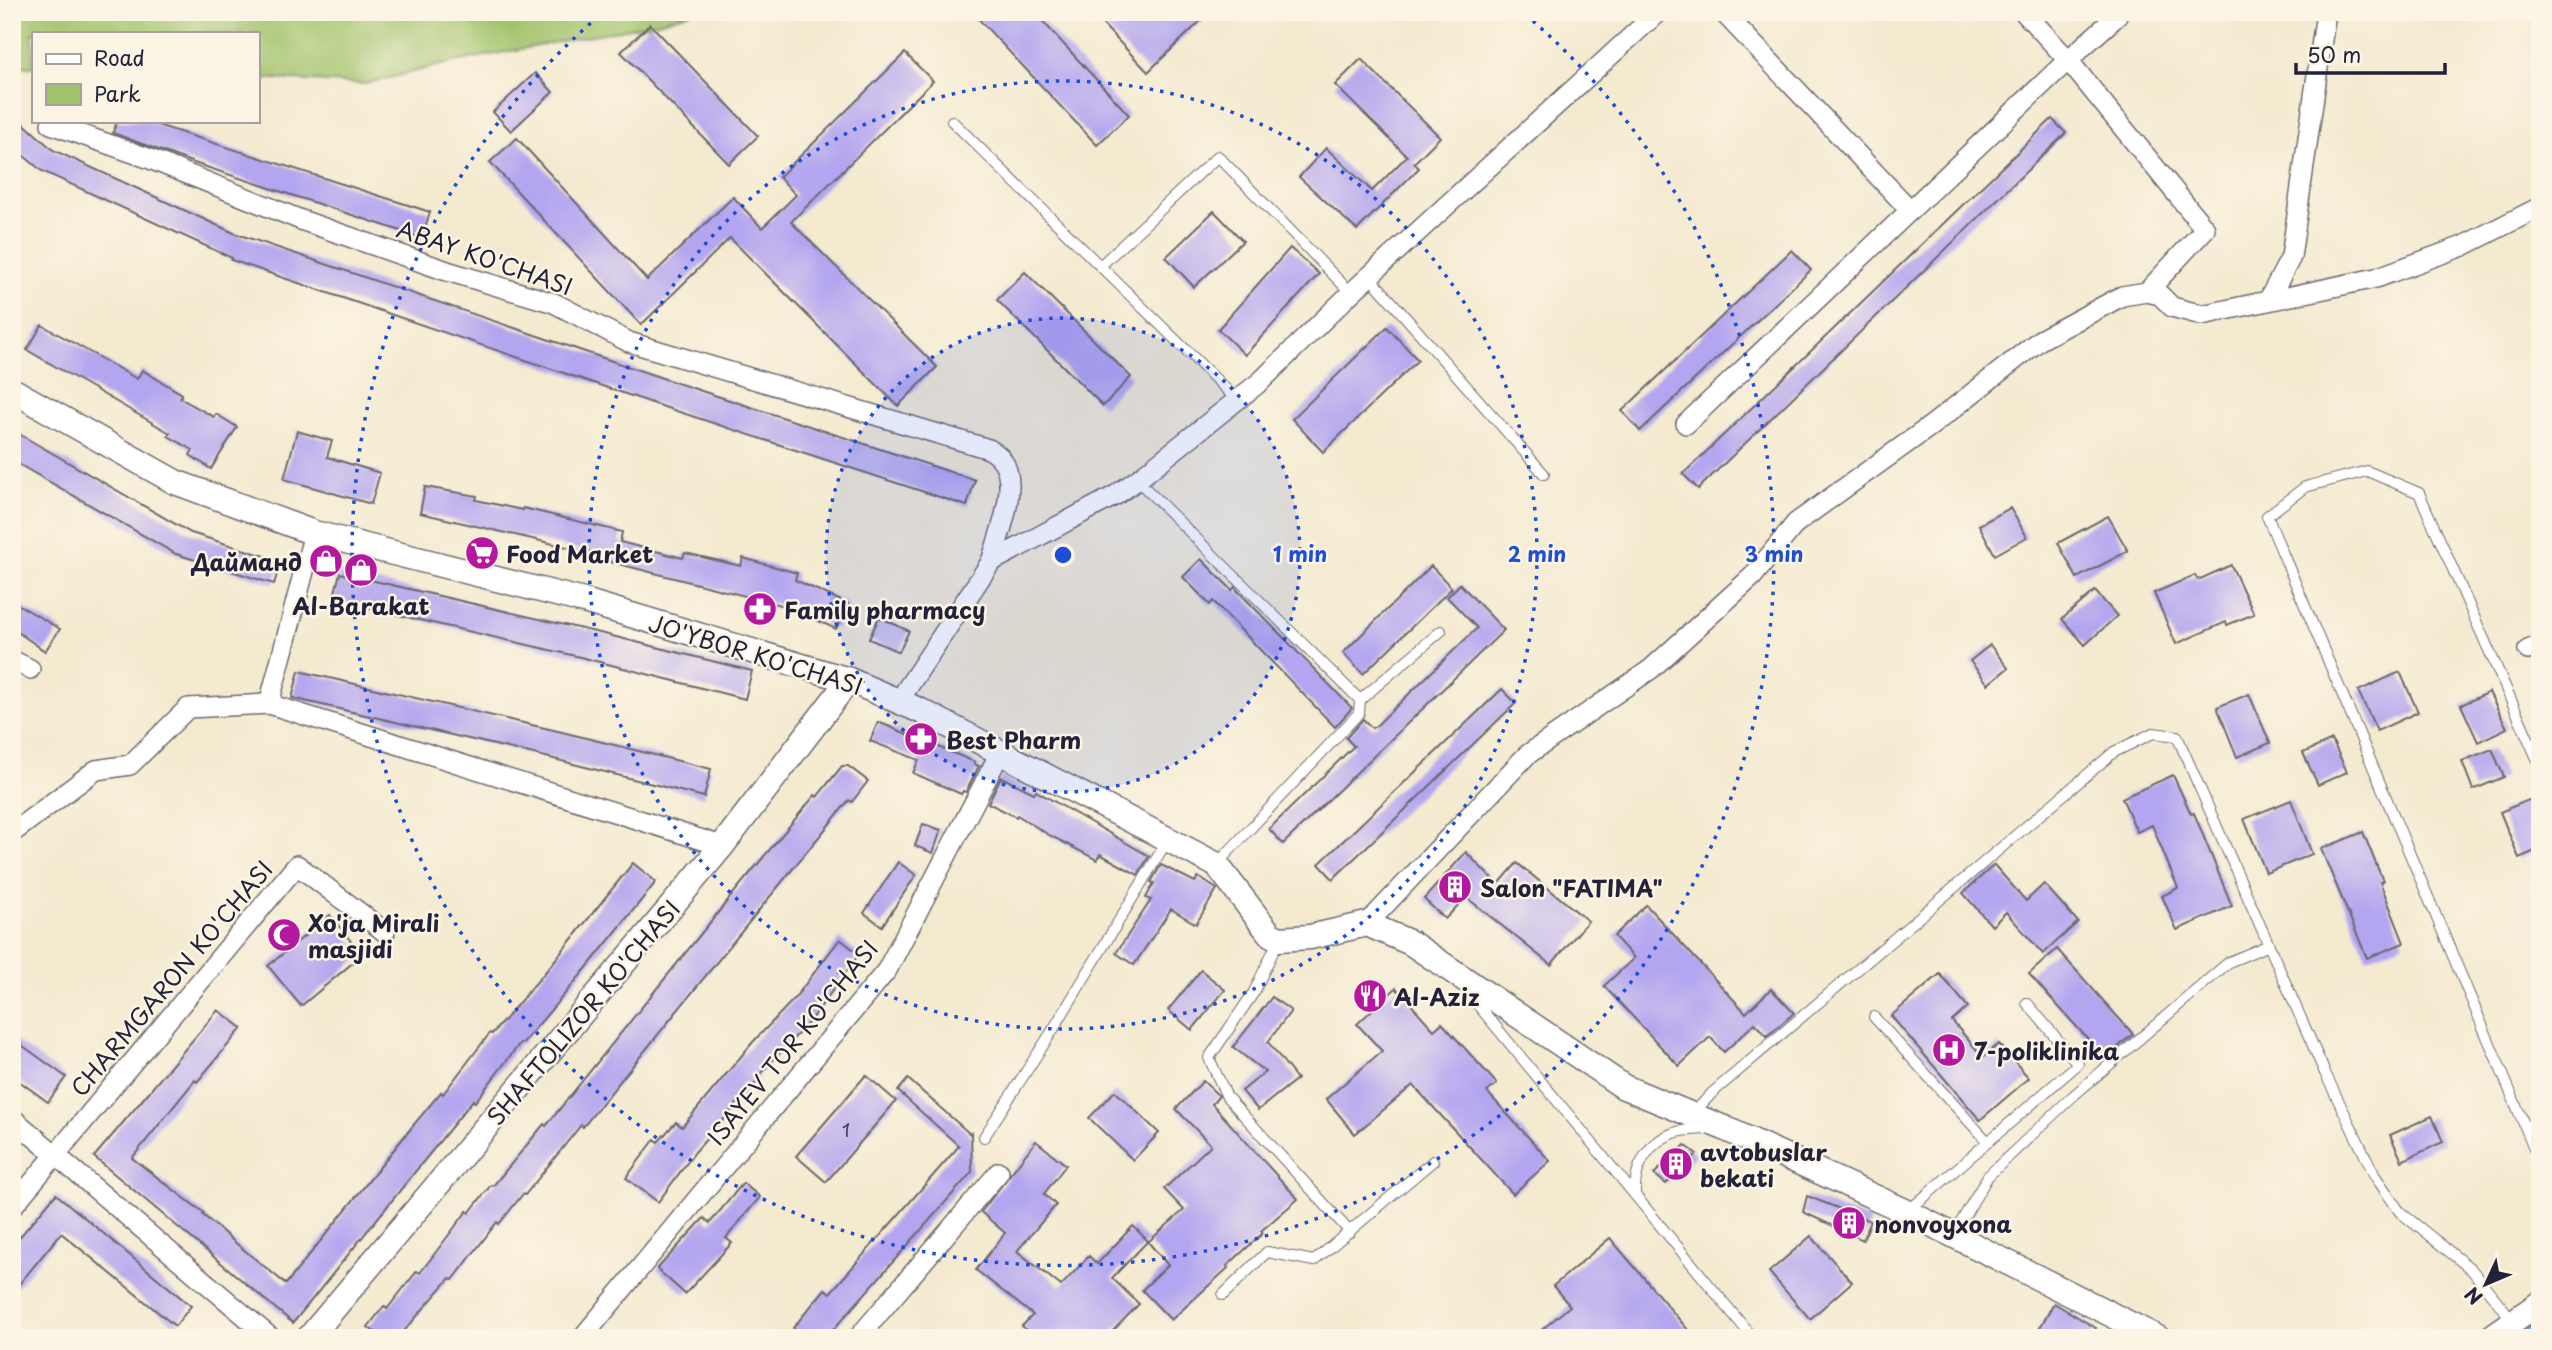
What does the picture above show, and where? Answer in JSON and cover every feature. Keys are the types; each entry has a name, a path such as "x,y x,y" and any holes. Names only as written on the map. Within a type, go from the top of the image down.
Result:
{"street":[{"path":"898,702 991,562 1116,495 1261,381 1369,276 1658,12"},
{"path":"1723,12 1910,210"},
{"path":"2024,12 2068,60 2206,229 2147,292"},
{"path":"2269,299 2291,257 2326,12"},
{"path":"1686,424 2117,16"},
{"name":"ABAY KO'CHASI","path":"51,124 145,157 313,224 447,271 554,303 629,342 989,449 1002,458 1009,473 1010,491 991,562"},
{"path":"1279,939 1310,937 1367,924 1527,755 1651,669 1752,576 1796,523 1932,425 2040,340 2122,296 2147,292 2160,295 2172,307 2202,316 2269,299 2376,278 2463,246 2540,207"},
{"name":"JO'YBOR KO'CHASI","path":"12,390 175,482 314,533 584,601 849,680 921,711 1167,841 1217,864 1270,934 1279,939"},
{"path":"269,704 314,533"},
{"name":"SHAFTOLIZOR KO'CHASI","path":"309,1338 722,846 849,680"},
{"path":"12,834 96,770 130,765 188,708 269,704 722,846"},
{"name":"ISAYEV TOR KO'CHASI","path":"582,1338 887,970 1000,751"},
{"name":"CHARMGARON KO'CHASI","path":"12,1207 297,865 385,932"},
{"path":"1367,924 1411,943 1624,1087 1724,1128 1907,1212 2158,1338"},
{"path":"12,1118 271,1338"},
{"path":"858,1338 999,1172"},
{"path":"2490,1338 2540,1303"}],"lane":[{"path":"952,121 1236,399"},
{"path":"1100,266 1218,156 1351,293"},
{"path":"1369,276 1544,474"},
{"path":"2540,765 2418,493 2367,471 2305,487 2267,516 2540,1162"},
{"path":"1137,480 1360,700"},
{"path":"1217,864 1359,713 1360,700 1441,631"},
{"path":"1692,1115 1712,1094 2114,752 2153,733 2177,736 2325,1073 2375,1176 2400,1212 2471,1269 2513,1322"},
{"path":"984,1138 1167,841"},
{"path":"1279,939 1254,992 1209,1058 1227,1097 1350,1232"},
{"path":"1953,1235 1989,1176 2073,1096 2229,962 2269,945"},
{"path":"1450,971 1753,1338"},
{"path":"1907,1212 2078,1064 2027,1003"},
{"path":"1874,1017 1987,1141"},
{"path":"1635,1194 1634,1180 1639,1164 1648,1151 1661,1140 1675,1132 1724,1128"},
{"path":"1223,1295 1267,1252 1314,1261 1433,1161"}],"green space":[{"path":"12,12 693,12 650,24 449,63 365,84 259,78 259,32 32,32 32,67 12,66"}],"building":[{"path":"972,12 1034,12 1129,115 1097,145"},
{"path":"1091,12 1210,12 1148,72"},
{"path":"650,24 758,136 729,164 621,52"},
{"path":"905,53 933,81 791,222 937,367 898,406 730,238 641,325 490,162 517,138 647,280 733,197 762,228 796,195 779,177"},
{"path":"1361,59 1440,137 1414,163 1419,168 1357,230 1299,177 1326,148 1372,191 1407,156 1335,85"},
{"path":"535,73 553,92 511,131 493,112"},
{"path":"12,113 53,150 234,233 671,381 975,480 967,506 664,407 231,260 232,258 42,171 12,146"},
{"path":"2052,119 2066,133 1698,489 1683,474"},
{"path":"117,122 148,122 430,212 422,238 194,163 113,133"},
{"path":"1214,211 1243,241 1194,287 1166,257"},
{"path":"1290,248 1319,274 1245,355 1218,329"},
{"path":"1792,250 1811,270 1640,431 1622,411"},
{"path":"1025,272 1131,377 1103,406 997,300"},
{"path":"42,325 137,379 142,370 182,394 180,398 237,427 211,469 190,455 193,450 168,436 170,433 27,350"},
{"path":"1387,327 1418,360 1323,452 1292,419"},
{"path":"12,430 191,533 281,561 274,584 176,554 20,465 12,459"},
{"path":"297,431 332,441 327,457 380,473 371,504 284,479"},
{"path":"425,487 477,496 476,500 522,510 523,508 622,532 620,542 683,558 685,553 741,566 743,558 797,573 795,580 848,604 836,629 785,606 587,556 588,552 420,513"},
{"path":"2010,508 2027,537 1995,555 1979,525"},
{"path":"2108,516 2128,551 2077,578 2058,543"},
{"path":"1201,559 1232,590 1235,587 1352,708 1335,727 1213,601 1210,605 1183,577"},
{"path":"2231,565 2254,614 2227,625 2226,622 2176,644 2154,593 2195,575 2198,580"},
{"path":"1431,566 1452,588 1363,674 1343,653"},
{"path":"340,573 752,671 745,699 580,657 333,600"},
{"path":"1460,584 1504,630 1283,844 1269,829 1354,746 1346,738 1363,719 1372,728 1377,725 1477,628 1447,597"},
{"path":"2095,591 2117,616 2085,645 2062,619"},
{"path":"12,601 60,629 45,651 12,628"},
{"path":"879,617 909,631 899,652 869,639"},
{"path":"1990,645 2008,668 1988,684 1970,661"},
{"path":"299,671 711,769 704,797 292,698"},
{"path":"2400,672 2418,712 2377,731 2358,691"},
{"path":"1502,689 1516,703 1333,879 1319,864"},
{"path":"2489,692 2507,728 2478,742 2461,705"},
{"path":"2249,694 2270,743 2237,757 2217,707"},
{"path":"878,722 975,762 974,764 979,766 966,792 961,794 913,773 919,760 870,741"},
{"path":"2332,740 2347,772 2318,785 2303,753"},
{"path":"2492,749 2504,777 2473,790 2462,761"},
{"path":"842,766 848,766 868,781 852,802 849,800 583,1127 581,1125 499,1224 497,1222 453,1280 450,1278 398,1338 382,1338 368,1327 384,1306 387,1309 417,1271 420,1273 467,1211 469,1213 491,1185 493,1186 544,1124 546,1126 737,889"},
{"path":"2173,775 2191,814 2194,813 2232,906 2177,930 2162,896 2178,888 2152,825 2137,832 2122,798"},
{"path":"1001,777 1034,793 1036,791 1149,856 1138,875 1100,854 1097,860 1017,815 1016,817 988,803"},
{"path":"2531,799 2540,821 2540,849 2519,858 2500,812"},
{"path":"2291,800 2312,854 2266,873 2244,819"},
{"path":"923,824 941,830 933,853 915,846"},
{"path":"2363,832 2404,943 2367,958 2321,849"},
{"path":"1466,852 1498,885 1517,863 1588,921 1551,965 1466,897 1445,919 1424,899"},
{"path":"898,862 916,875 882,926 864,913"},
{"path":"633,863 656,882 585,970 522,1044 520,1043 475,1102 473,1100 293,1323 94,1157 218,1010 242,1028 197,1082 195,1080 132,1158 204,1213 203,1215 286,1284 416,1122 441,1092 443,1094 490,1033 492,1034 547,970"},
{"path":"1161,865 1195,882 1198,877 1217,889 1196,924 1171,909 1134,965 1116,953 1151,900 1146,898"},
{"path":"1994,865 2026,901 2044,884 2078,922 2043,954 2006,912 1992,926 1963,893"},
{"path":"1646,905 1746,1013 1771,989 1794,1013 1767,1036 1755,1023 1724,1052 1710,1037 1679,1066 1604,986 1634,958 1614,936"},
{"path":"330,915 362,955 301,1006 268,966"},
{"path":"840,939 859,954 811,1020 758,1076 760,1078 695,1152 658,1202 626,1178 655,1139 658,1142 676,1122 682,1127 753,1042 794,999"},
{"path":"2057,949 2133,1034 2105,1058 2029,974"},
{"path":"1201,970 1225,990 1192,1030 1168,1010"},
{"name":"7-poliklinika","path":"1940,974 1968,1007 1952,1021 1983,1057 1999,1044 2029,1078 1980,1120 1891,1016"},
{"path":"1396,988 1434,1030 1442,1023 1497,1084 1487,1092 1550,1161 1513,1194 1413,1085 1355,1134 1326,1099 1382,1051 1357,1024"},
{"path":"1272,997 1291,1011 1268,1042 1297,1079 1258,1110 1242,1091 1265,1072 1233,1047"},
{"path":"12,1038 66,1077 48,1102 12,1076"},
{"path":"866,1075 896,1101 826,1182 796,1156"},
{"path":"908,1079 971,1133 972,1172 826,1338 804,1338 793,1328 825,1289 830,1293 959,1146 898,1091"},
{"path":"1203,1081 1219,1096 1212,1104 1298,1199 1261,1231 1263,1233 1227,1266 1228,1268 1171,1320 1142,1290 1168,1265 1148,1242 1184,1210 1164,1189 1211,1145 1176,1109"},
{"path":"1115,1091 1159,1133 1133,1160 1089,1118"},
{"path":"2432,1116 2443,1142 2402,1161 2390,1135"},
{"path":"1036,1141 1066,1165 1044,1194 1056,1205 1017,1251 1061,1286 1089,1256 1097,1264 1133,1226 1148,1241 1112,1278 1139,1304 1106,1338 1035,1338 1022,1326 1033,1315 976,1270 1005,1233 981,1212"},
{"name":"avtobuslar bekati","path":"1685,1145 1697,1154 1666,1184 1654,1174"},
{"path":"743,1183 760,1197 726,1238 732,1243 685,1294 657,1269 704,1218 710,1223"},
{"path":"56,1194 191,1306 175,1326 61,1233 12,1293 12,1246"},
{"name":"nonvoyxona","path":"1807,1196 1871,1221 1863,1240 1803,1212"},
{"path":"1811,1236 1852,1282 1810,1319 1769,1272"},
{"path":"1610,1238 1695,1338 1532,1338 1570,1306 1553,1286"},
{"path":"2054,1303 2096,1328 2090,1338 2034,1338"}],"waterway":[{"path":"2519,1338 2540,1323"}],"place":[{"name":"Food Market","path":"482,553"},
{"name":"Дайманд","path":"326,561"},
{"name":"Al-Barakat","path":"361,570"},
{"name":"Family pharmacy","path":"760,609"},
{"name":"Best Pharm","path":"921,739"},
{"name":"Salon \"FATIMA\"","path":"1455,887"},
{"name":"Xo'ja Mirali masjidi","path":"284,935"},
{"name":"Al-Aziz","path":"1370,996"},
{"name":"7-poliklinika","path":"1949,1050"},
{"name":"avtobuslar bekati","path":"1676,1164"},
{"name":"nonvoyxona","path":"1849,1223"}]}
